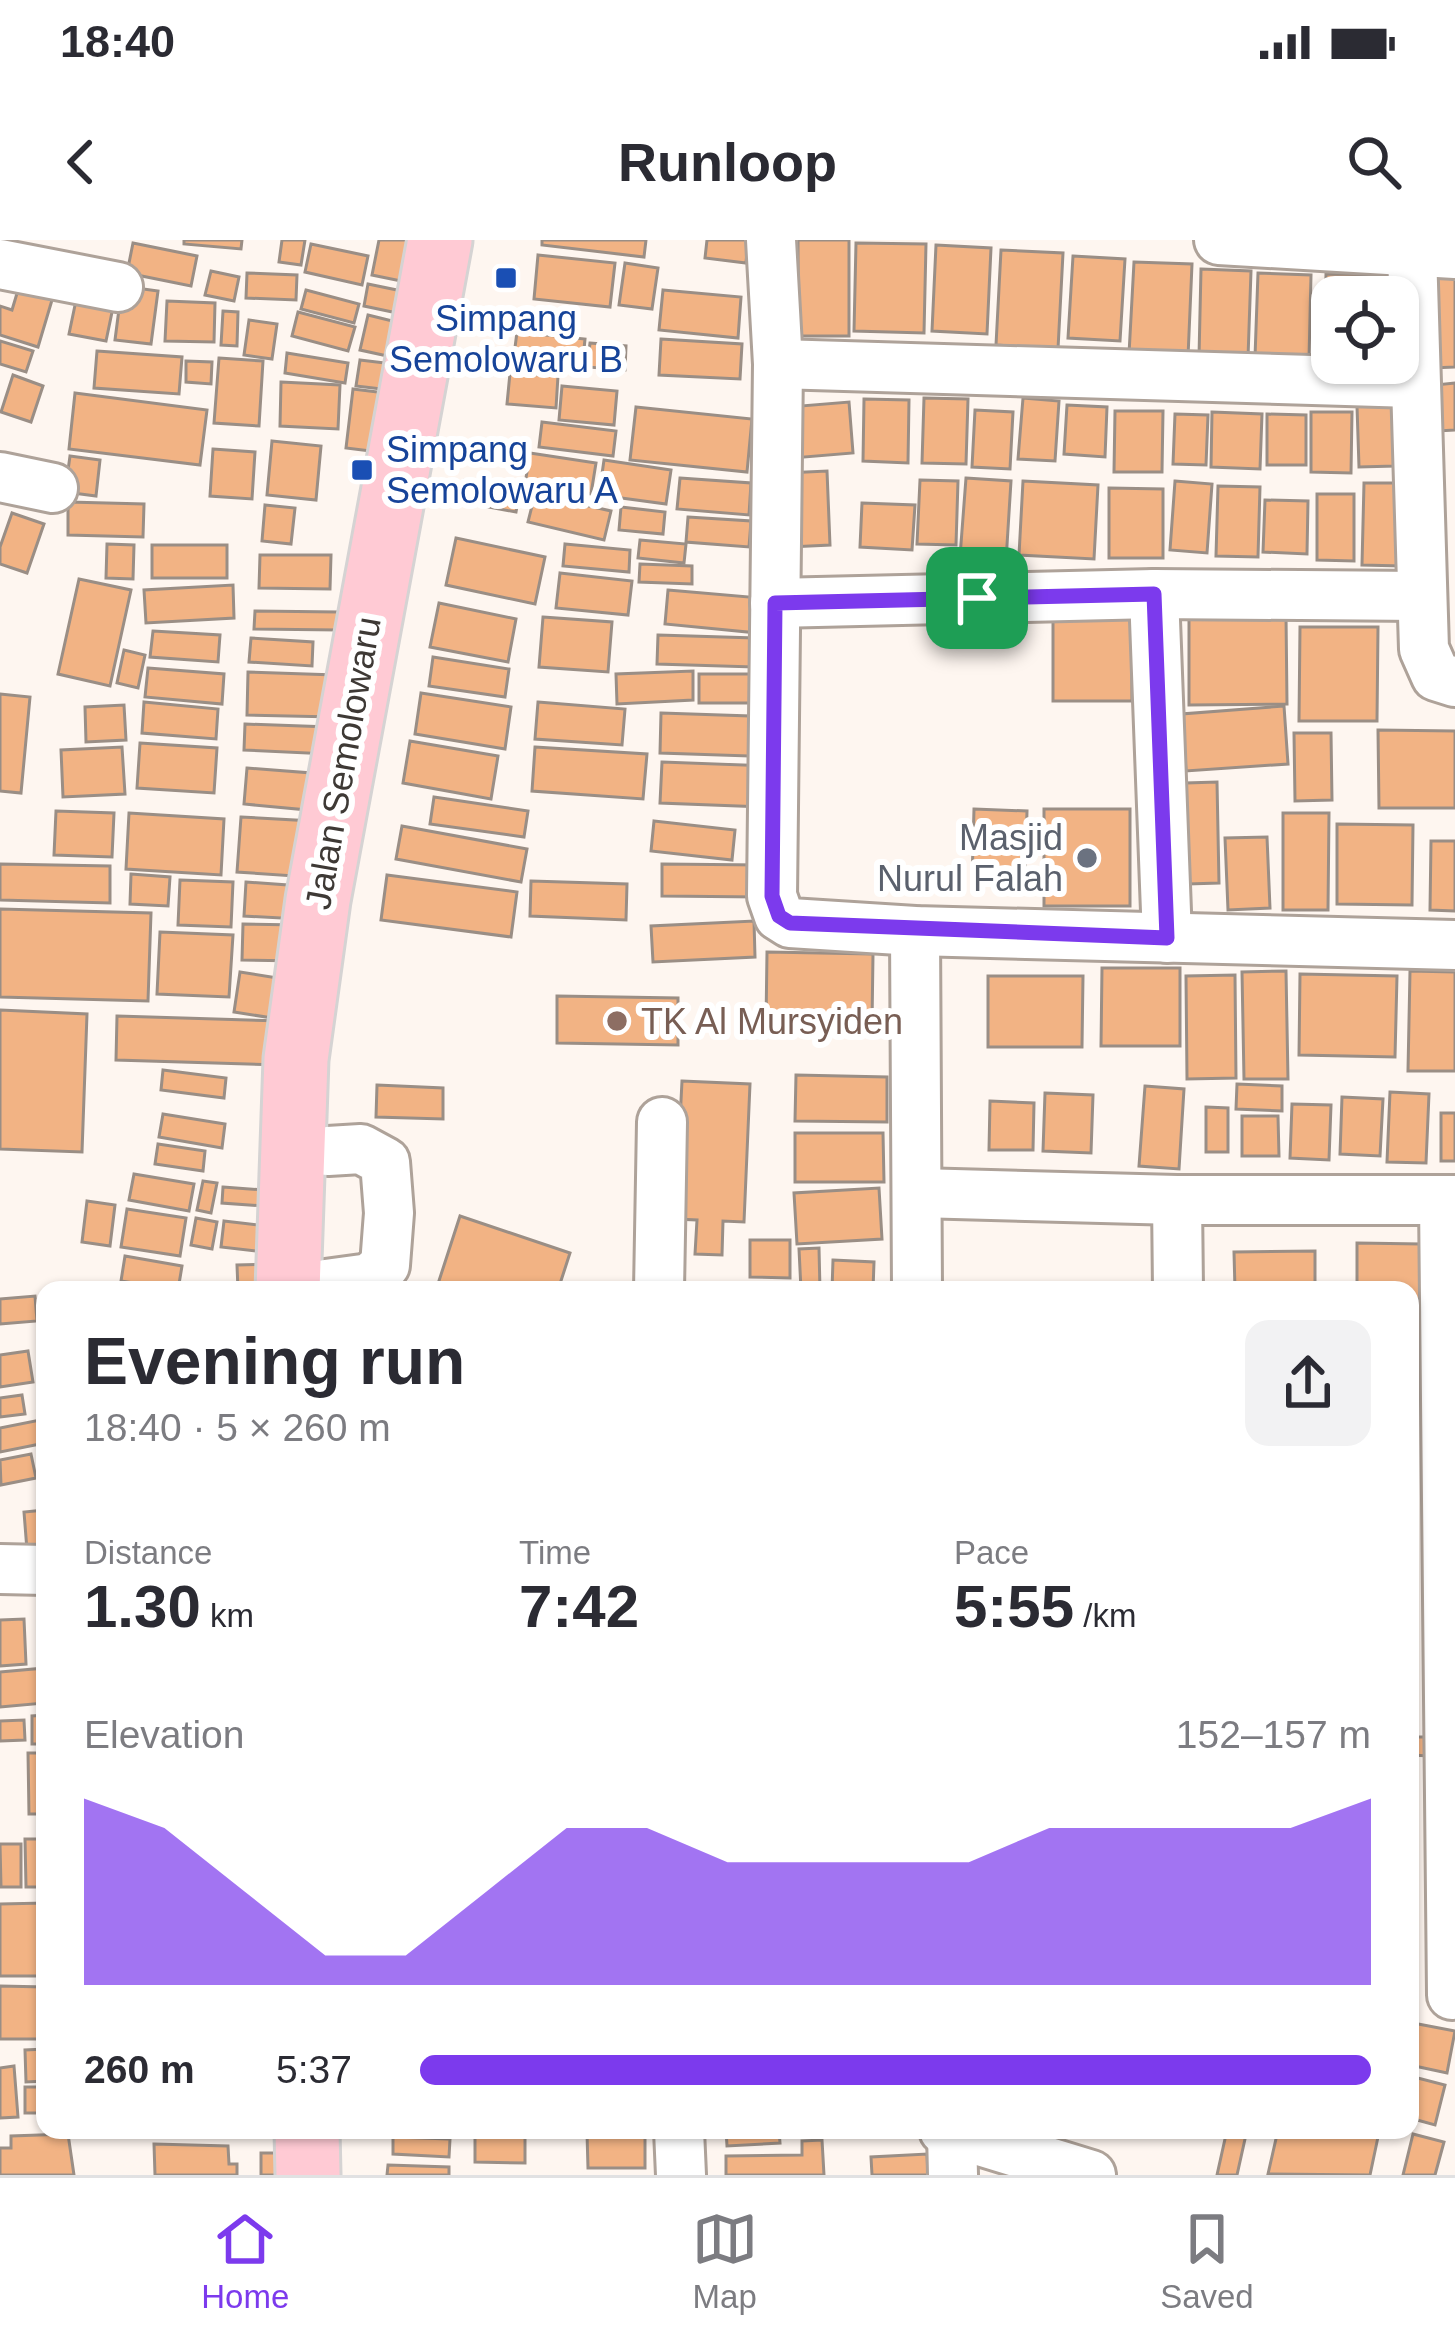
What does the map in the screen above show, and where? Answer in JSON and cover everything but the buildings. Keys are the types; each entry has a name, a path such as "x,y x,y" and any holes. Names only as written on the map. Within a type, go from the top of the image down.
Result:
{"main road":[{"name":"Jalan Semolowaru","path":"314,1281 314,1060 340,765 440,240"},
{"name":"Jalan Semolowaru","path":"315,1281 328,1151 314,1060 378,768 476,240"},
{"path":"308,2139 308,2175"},
{"path":"341,2139 342,2175"}],"street":[{"path":"771,240 778,364 774,904 790,923 915,932 1455,945"},
{"path":"1219,240 1434,253 1419,346"},
{"path":"0,264 118,287"},
{"path":"778,364 1311,380"},
{"path":"1413,384 1421,596 1430,665 1436,676 1455,682"},
{"path":"0,477 53,488"},
{"path":"775,603 1154,594 1421,596"},
{"path":"1154,594 1167,938"},
{"path":"915,932 917,1281"},
{"path":"659,1281 662,1122"},
{"path":"918,1193 1450,1200 1439,1992"},
{"path":"1178,1200 1178,1281"},
{"path":"0,1569 36,1570"},
{"path":"679,2139 680,2175"},
{"path":"950,2146 1091,2175"}],"place":[{"name":"Simpang Semolowaru B","path":"506,278"},
{"name":"Simpang Semolowaru A","path":"362,470"},
{"name":"Masjid Nurul Falah","path":"1087,858"},
{"name":"TK Al Mursyiden","path":"617,1021"}],"route":[{"path":"1154,594 1167,938 915,932 790,923 779,916 772,896 775,603 977,598 1154,594"}]}
